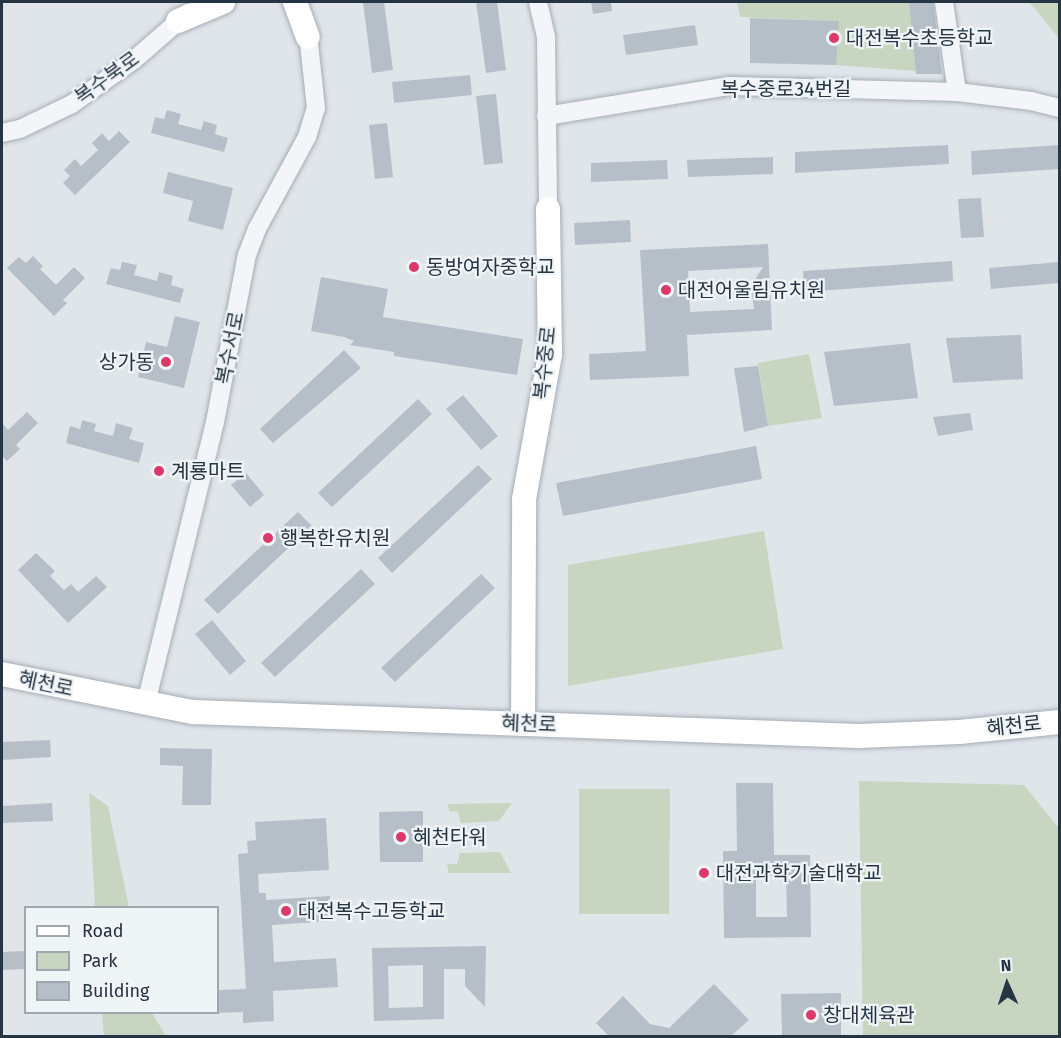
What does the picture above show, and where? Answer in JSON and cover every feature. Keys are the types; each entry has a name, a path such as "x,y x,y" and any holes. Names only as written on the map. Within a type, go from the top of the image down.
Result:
{"main road":[{"path":"178,21 223,2"},
{"path":"295,2 308,37"},
{"name":"복수중로","path":"523,724 524,499 550,354 548,209"},
{"name":"혜천로","path":"2,674 193,712 860,736 1059,722"},
{"path":"2,686 25,680"}],"street":[{"name":"복수북로","path":"2,133 20,129 72,104 135,59 200,2"},
{"name":"복수서로","path":"146,703 222,388 247,255 257,229 307,137 316,108 304,2"},
{"name":"복수중로","path":"538,2 546,38 548,209"},
{"path":"944,2 957,92"},
{"name":"복수중로34번길","path":"546,116 730,86 957,92 1030,100 1059,108"}],"green space":[{"path":"737,2 909,2 916,71 836,65 837,21 740,17"},
{"path":"1029,2 1059,2 1059,38"},
{"path":"809,354 822,418 768,426 758,363"},
{"path":"764,531 783,649 568,686 568,565"},
{"path":"859,781 1024,785 1058,827 1059,1036 863,1036"},
{"path":"579,789 670,789 669,914 579,914"},
{"path":"89,793 108,806 129,906 95,906"},
{"path":"512,803 499,821 461,823 458,812 449,811 448,804"},
{"path":"500,852 511,873 449,873 447,864 457,864 460,853"},
{"path":"102,1014 153,1014 166,1036 104,1036"}],"building":[{"path":"363,2 384,2 393,70 372,73"},
{"path":"476,2 497,2 506,70 486,73"},
{"path":"591,2 611,2 612,11 593,14"},
{"path":"909,2 933,2 942,74 916,74"},
{"path":"750,18 839,21 836,65 750,63"},
{"path":"695,25 698,45 626,55 623,35"},
{"path":"470,75 472,95 394,103 392,82"},
{"path":"496,94 503,163 484,165 476,96"},
{"path":"167,110 181,114 178,124 201,130 204,121 217,125 215,134 228,138 224,152 151,133 155,117 164,119"},
{"path":"387,123 393,177 375,179 369,125"},
{"path":"119,131 130,142 75,195 63,183 70,176 64,170 75,159 81,166 98,150 92,143 102,133 109,141"},
{"path":"948,145 949,164 795,173 795,152"},
{"path":"1059,145 1059,169 972,175 971,151"},
{"path":"773,157 773,174 688,177 687,160"},
{"path":"667,160 668,179 591,182 591,163"},
{"path":"168,172 233,188 223,230 188,221 193,201 163,193"},
{"path":"981,198 984,237 961,238 958,199"},
{"path":"630,220 631,242 575,245 574,223"},
{"name":"대전어울림유치원","path":"768,244 772,330 687,335 689,376 590,380 589,354 646,351 640,250","holes":["763,267 751,286 754,309 690,312 688,271"]},
{"path":"33,256 43,266 40,269 56,285 74,267 85,278 63,300 67,303 54,316 7,268 19,257 26,263"},
{"path":"952,261 953,281 804,292 803,271"},
{"path":"122,262 137,265 134,275 157,281 159,272 173,276 171,285 184,289 180,303 106,284 111,268 120,270"},
{"path":"1059,262 1059,283 991,289 989,268"},
{"path":"321,277 388,289 383,317 523,339 517,375 394,356 394,352 350,345 354,341 311,331"},
{"name":"상가동","path":"175,316 200,322 184,388 138,377 146,342 167,347"},
{"path":"1021,335 1023,379 953,383 946,338"},
{"path":"910,343 918,398 834,406 824,352"},
{"path":"344,350 361,368 273,443 260,429"},
{"path":"758,366 768,426 744,432 734,368"},
{"path":"463,395 498,436 481,450 446,409"},
{"path":"418,399 432,414 332,507 318,493"},
{"path":"27,412 38,423 16,445 20,449 7,461 2,456 2,423 8,430"},
{"path":"970,413 973,430 938,436 933,417"},
{"path":"82,420 96,424 94,431 113,436 116,423 133,428 129,439 144,443 139,463 66,443 70,426 80,429"},
{"path":"756,446 762,479 563,516 556,483"},
{"path":"478,465 492,479 392,573 378,558"},
{"path":"246,473 264,495 250,507 231,485"},
{"path":"298,512 312,526 218,614 204,600"},
{"path":"36,553 55,571 50,576 64,590 71,584 78,592 96,576 107,587 68,623 18,570"},
{"path":"361,569 375,584 275,677 261,663"},
{"path":"481,574 495,588 395,682 381,668"},
{"path":"212,620 246,661 230,675 195,634"},
{"path":"50,740 51,757 2,760 2,742"},
{"path":"160,748 212,749 211,805 182,805 183,766 160,765"},
{"path":"736,783 773,783 774,855 810,855 811,937 724,938 723,851 737,851","holes":["756,876 786,876 787,917 756,917"]},
{"path":"52,803 53,821 2,823 2,806"},
{"name":"혜천타워","path":"423,811 423,862 380,862 379,812"},
{"name":"대전복수고등학교","path":"326,818 329,870 258,874 259,893 266,893 266,900 330,896 331,921 272,925 274,962 336,958 338,987 273,991 274,1021 243,1023 243,1012 219,1013 219,990 246,989 238,854 248,853 247,841 256,840 255,822"},
{"path":"486,946 485,1007 465,986 465,969 444,969 444,1019 374,1021 372,948","holes":["423,965 423,1007 389,1008 388,966"]},
{"path":"24,951 24,969 2,970 2,952"},
{"path":"714,984 749,1020 731,1036 609,1036 596,1023 623,996 650,1024 669,1028"},
{"name":"창대체육관","path":"841,993 841,1036 782,1036 781,994"}],"place":[{"name":"대전복수초등학교","path":"834,38"},
{"name":"동방여자중학교","path":"414,267"},
{"name":"대전어울림유치원","path":"666,290"},
{"name":"상가동","path":"166,362"},
{"name":"계룡마트","path":"159,471"},
{"name":"행복한유치원","path":"268,538"},
{"name":"혜천타워","path":"401,837"},
{"name":"대전과학기술대학교","path":"704,873"},
{"name":"대전복수고등학교","path":"286,911"},
{"name":"창대체육관","path":"811,1015"}]}
